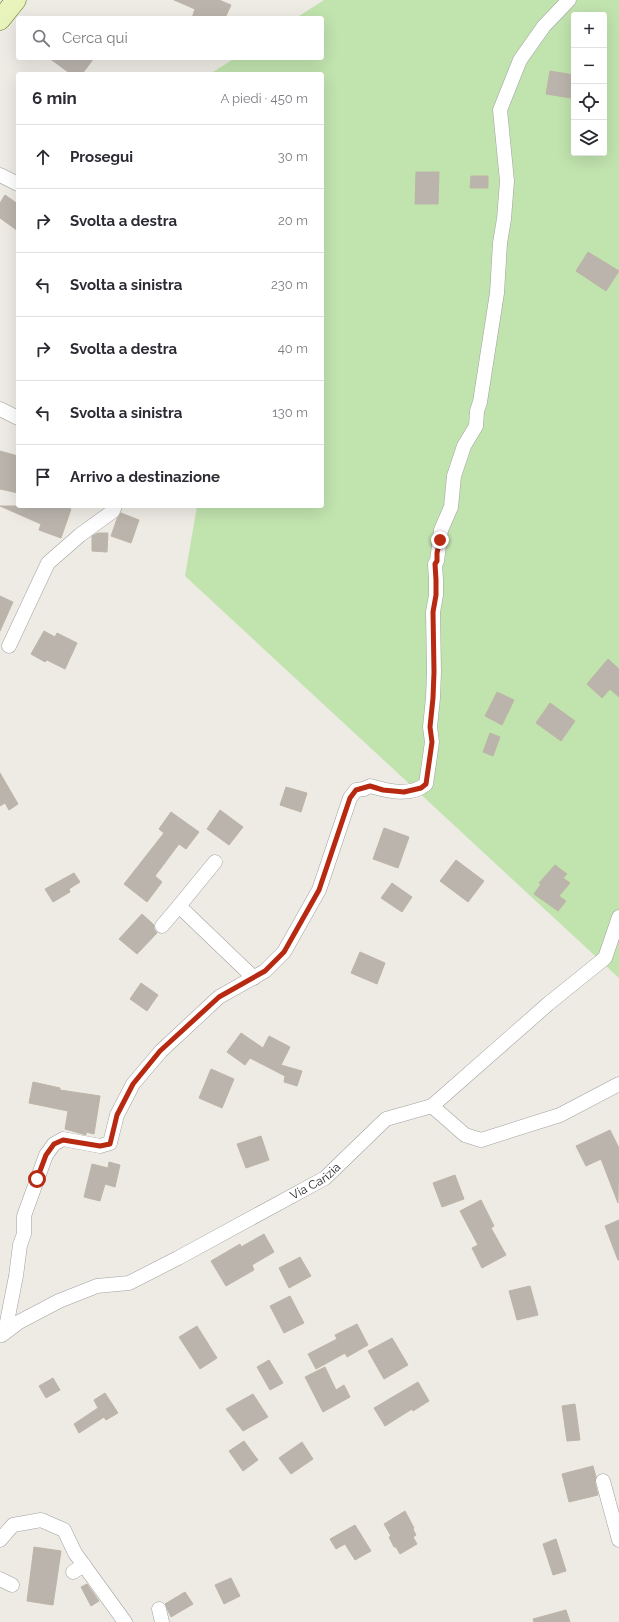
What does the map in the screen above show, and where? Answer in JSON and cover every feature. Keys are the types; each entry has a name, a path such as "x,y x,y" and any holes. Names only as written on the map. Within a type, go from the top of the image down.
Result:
{"main road":[{"path":"0,20 16,0"}],"street":[{"path":"3,1334 16,1276 20,1245 24,1234 24,1216 46,1155 54,1144 63,1140 100,1146 110,1144 117,1115 133,1084 160,1051 219,997 265,971 284,952 319,890 348,805 356,790 370,786 383,790 404,792 421,788 426,784 432,742 430,727 434,672 433,612 436,595 435,564 437,561 441,530 451,507 454,476 464,446 476,426 477,411 480,402 498,288 506,181 500,110 520,60 544,26 569,0"},
{"path":"0,175 16,183"},
{"path":"0,409 16,417"},
{"path":"9,646 48,563 80,535 113,511 114,508"},
{"path":"162,926 215,862"},
{"path":"179,906 254,978"},
{"path":"619,917 605,958 548,1004 432,1106 465,1135 481,1140 560,1115 619,1084"},
{"name":"Via Carizia","path":"3,1334 19,1322 59,1301 97,1286 129,1283 178,1258 325,1178 386,1119 432,1106"},
{"path":"603,1481 619,1540"},
{"path":"0,1540 13,1525 41,1520 64,1530 75,1553 78,1568 125,1622"}],"green space":[{"path":"324,0 619,0 619,978 185,576 197,508 324,508 324,72 213,72 232,60 324,60 324,16 299,16"}],"building":[{"path":"174,0 219,0 231,5 226,16 193,16 195,9"},
{"path":"52,60 92,60 84,72 68,72"},
{"path":"550,71 571,74 571,98 546,94"},
{"path":"416,172 439,172 438,204 415,204"},
{"path":"471,176 488,176 488,188 470,188"},
{"path":"5,195 16,203 16,230 0,218 0,203"},
{"path":"588,252 619,271 606,291 576,271"},
{"path":"0,451 16,455 16,493 0,489"},
{"path":"0,506 16,506 16,508 71,509 61,538 39,530 41,524"},
{"path":"121,513 139,520 131,543 111,536 117,519"},
{"path":"98,533 108,533 107,552 92,551 92,536"},
{"path":"0,596 13,602 0,631"},
{"path":"44,631 55,637 57,633 77,643 65,669 47,660 45,662 31,654"},
{"path":"608,659 619,669 619,697 610,689 602,698 587,684"},
{"path":"497,692 514,700 502,725 485,716"},
{"path":"550,703 575,721 561,741 536,723"},
{"path":"490,733 500,737 493,756 483,752"},
{"path":"0,773 18,804 9,810 5,803 0,806"},
{"path":"286,787 307,793 301,812 280,805"},
{"path":"220,810 243,827 229,845 207,829"},
{"path":"171,812 199,832 186,849 179,844 155,876 162,882 147,902 124,884 164,833 159,829"},
{"path":"384,828 409,837 398,868 373,859"},
{"path":"456,860 484,881 468,902 440,881"},
{"path":"555,865 567,874 563,878 570,883 559,896 566,901 558,911 534,894 541,884 539,883"},
{"path":"74,873 80,882 69,889 70,892 53,902 45,889"},
{"path":"392,883 412,897 402,912 381,898"},
{"path":"142,914 154,925 154,929 157,933 137,954 119,939"},
{"path":"360,952 385,963 377,984 351,973"},
{"path":"141,983 158,995 147,1011 130,999"},
{"path":"241,1033 263,1048 269,1036 290,1047 281,1065 302,1071 297,1086 284,1082 285,1076 250,1058 245,1065 227,1052"},
{"path":"211,1069 234,1079 222,1108 199,1098"},
{"path":"33,1082 60,1088 60,1090 100,1096 94,1134 86,1132 86,1135 65,1129 68,1111 29,1103"},
{"path":"610,1130 619,1148 618,1203 601,1159 586,1166 576,1146"},
{"path":"261,1136 269,1160 246,1168 237,1144"},
{"path":"109,1162 120,1165 115,1187 105,1184 100,1201 84,1197 92,1164 108,1168"},
{"path":"455,1175 464,1199 442,1207 433,1183"},
{"path":"481,1200 494,1226 491,1228 506,1255 482,1268 472,1248 478,1245 460,1211"},
{"path":"619,1220 619,1260 618,1260 605,1226"},
{"path":"264,1234 274,1252 252,1265 254,1270 226,1286 211,1261 240,1244 241,1247"},
{"path":"300,1257 311,1276 289,1288 279,1268"},
{"path":"530,1286 538,1315 517,1320 509,1291"},
{"path":"290,1296 304,1323 284,1333 270,1306"},
{"path":"357,1324 368,1345 347,1357 345,1353 316,1369 308,1354 337,1339 335,1335"},
{"path":"197,1326 217,1358 200,1369 179,1337"},
{"path":"392,1338 408,1365 384,1379 368,1351"},
{"path":"269,1360 283,1383 270,1390 257,1367"},
{"path":"325,1367 336,1390 344,1385 350,1397 323,1412 305,1377"},
{"path":"53,1378 60,1390 46,1398 39,1386"},
{"path":"418,1382 429,1401 413,1411 412,1409 385,1426 374,1408"},
{"path":"105,1393 118,1413 106,1420 104,1417 79,1433 74,1424 98,1408 94,1400"},
{"path":"253,1394 268,1417 243,1431 226,1409"},
{"path":"575,1404 580,1440 567,1441 562,1406"},
{"path":"244,1441 258,1460 243,1471 229,1451"},
{"path":"302,1442 313,1459 291,1474 279,1458"},
{"path":"593,1466 598,1495 569,1502 562,1474"},
{"path":"405,1511 414,1528 413,1529 416,1535 413,1537 417,1544 400,1554 396,1547 394,1547 389,1537 391,1536 384,1524"},
{"path":"355,1525 371,1551 355,1560 345,1544 336,1549 330,1539"},
{"path":"556,1539 566,1571 553,1575 543,1544"},
{"path":"34,1547 61,1551 53,1605 27,1601"},
{"path":"231,1578 240,1596 224,1604 215,1585"},
{"path":"87,1584 99,1601 91,1606 81,1587"},
{"path":"185,1592 193,1604 171,1617 165,1604"},
{"path":"566,1610 570,1622 534,1622 533,1619"}],"route":[{"path":"37,1179 46,1155 54,1144 63,1140 100,1146 110,1144 117,1115 133,1084 160,1051 219,997 265,971 284,952 319,890 340,825 350,798 356,790 364,789 370,786 383,790 404,792 421,788 426,784 432,742 430,718 433,698 434,672 433,612 434,599 436,595 435,564 437,561 440,540"}]}
